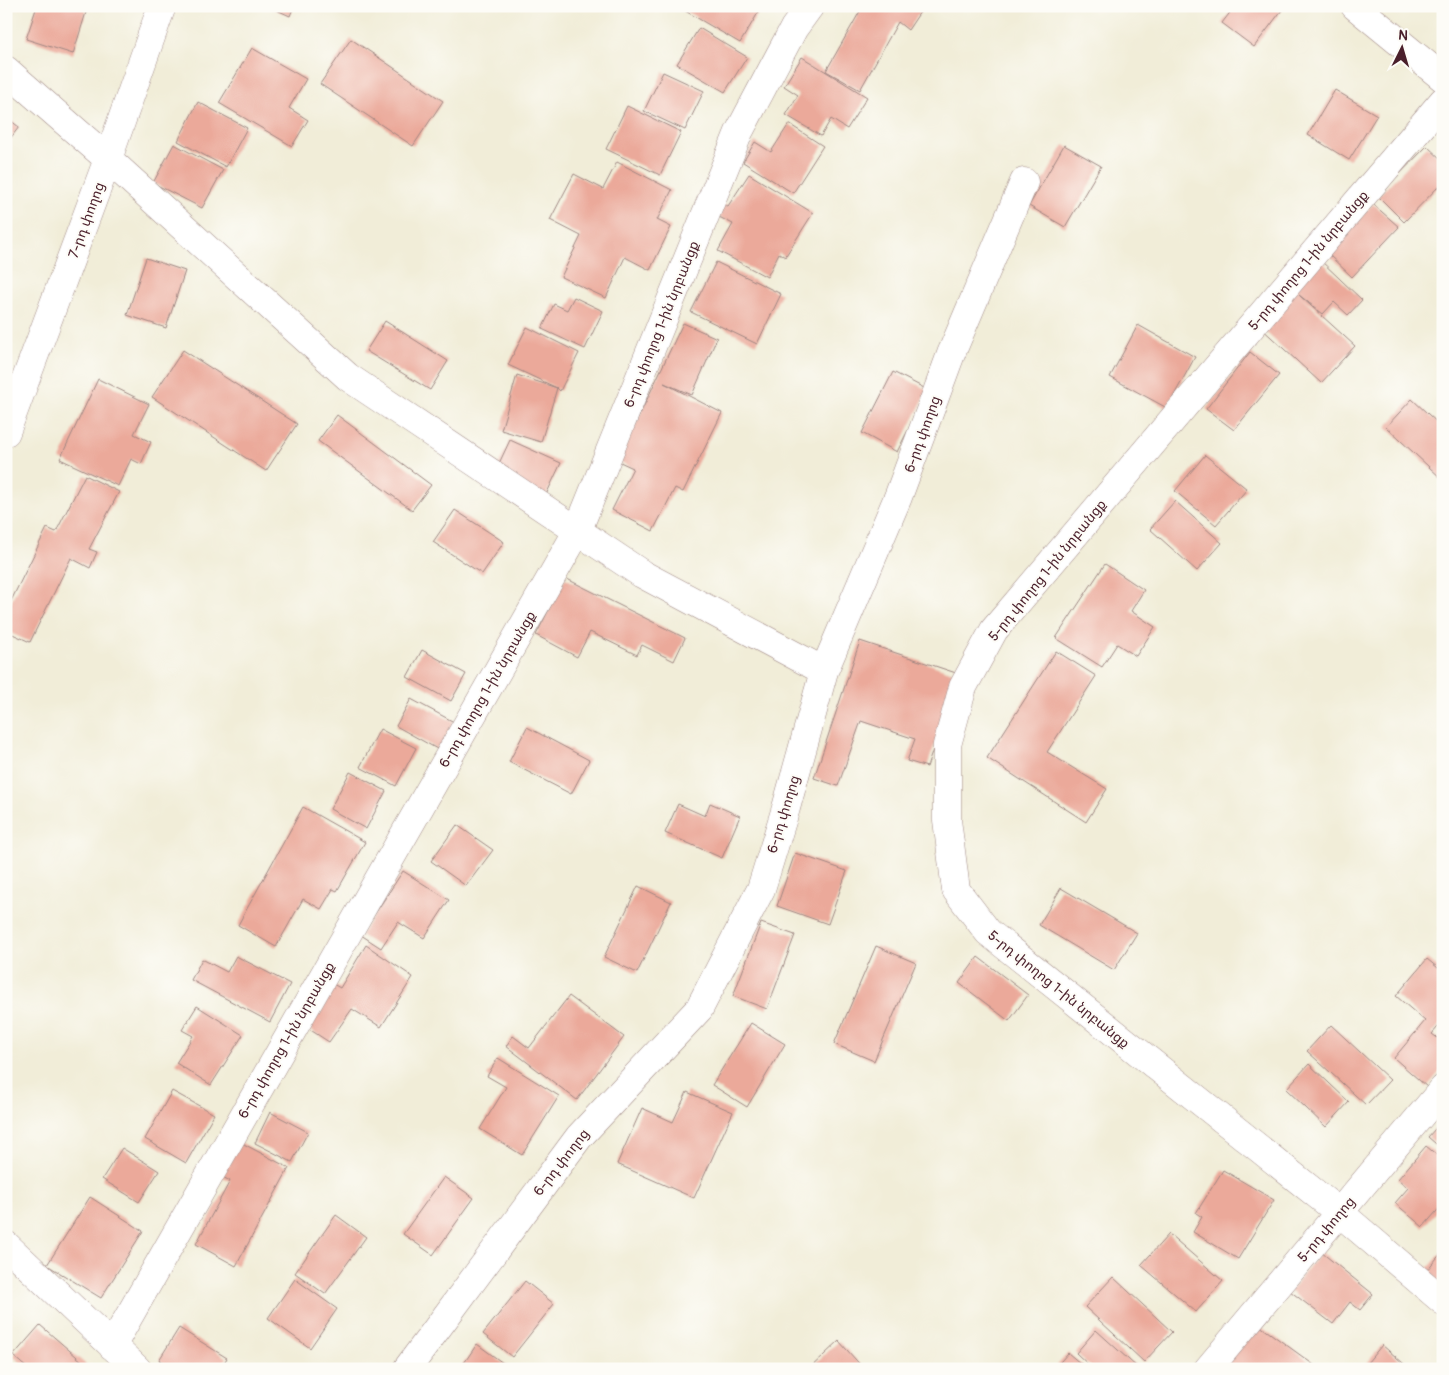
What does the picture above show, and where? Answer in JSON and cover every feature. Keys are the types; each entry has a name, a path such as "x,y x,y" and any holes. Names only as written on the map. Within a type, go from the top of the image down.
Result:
{"street":[{"name":"7-րդ փողոց","path":"6,432 108,159 162,6"},
{"name":"6-րդ փողոց 1-ին նրբանցք","path":"112,1346 577,532 739,132 794,28 810,6"},
{"path":"1355,6 1443,78"},
{"path":"6,70 108,159 348,377 642,574 824,671"},
{"name":"5-րդ փողոց 1-ին նրբանցք","path":"1443,101 994,630 963,687 947,745 947,820 956,890 988,932 1340,1213 1443,1301"},
{"name":"6-րդ փողոց","path":"408,1369 579,1137 699,1009 761,889 786,808 824,671 898,497 951,354 1024,182"},
{"name":"5-րդ փողոց","path":"1208,1369 1443,1089"},
{"path":"6,1245 137,1369"}],"building":[{"path":"37,6 88,6 73,54 26,39"},
{"path":"268,6 294,6 290,16"},
{"path":"684,6 758,6 761,8 740,43 682,9"},
{"path":"863,6 924,6 908,30 898,22 860,90 826,71"},
{"path":"1235,6 1285,6 1254,47 1222,23"},
{"path":"699,28 747,57 725,92 677,64"},
{"path":"351,39 443,101 413,146 320,84"},
{"path":"252,48 306,79 289,108 308,120 292,146 219,103"},
{"path":"802,57 867,97 847,129 831,119 821,136 786,115 798,95 784,86"},
{"path":"663,72 704,91 685,130 644,111"},
{"path":"1335,90 1377,115 1349,160 1308,135"},
{"path":"198,102 247,128 226,167 178,141"},
{"path":"627,106 681,132 660,175 606,149"},
{"path":"6,117 19,127 6,144"},
{"path":"789,124 823,146 793,193 743,162 755,142 771,152"},
{"path":"174,144 223,170 202,208 153,183"},
{"path":"1064,145 1101,166 1065,227 1029,206"},
{"path":"1427,146 1443,161 1443,182 1404,222 1378,196"},
{"path":"617,162 672,190 657,220 671,227 650,270 625,257 606,298 561,277 581,236 550,220 574,174 603,189"},
{"path":"749,174 813,213 785,257 779,253 767,277 718,251 733,224 713,214 718,202 728,206"},
{"path":"1373,204 1399,227 1352,277 1327,253"},
{"path":"146,258 185,271 166,328 127,315"},
{"path":"1319,259 1362,300 1348,315 1334,302 1323,314 1299,295 1355,346 1321,383 1259,326"},
{"path":"716,262 781,294 757,344 691,312"},
{"path":"574,297 603,311 585,349 542,329 554,304 567,310"},
{"path":"385,321 448,361 430,390 366,351"},
{"path":"683,323 717,338 692,395 664,383 722,413 683,492 675,488 653,531 612,510 633,468 618,461"},
{"path":"1138,325 1195,357 1167,408 1110,377"},
{"path":"527,327 579,353 560,391 508,365"},
{"path":"183,350 297,424 266,471 152,397"},
{"path":"1250,352 1279,375 1234,430 1206,409"},
{"path":"893,372 928,390 897,452 862,433"},
{"path":"517,375 557,388 541,442 501,430"},
{"path":"98,379 149,404 134,434 151,442 141,464 131,459 118,486 60,459"},
{"path":"1412,399 1443,428 1443,480 1386,427"},
{"path":"337,415 431,485 412,510 318,441"},
{"path":"510,440 561,463 545,497 494,474"},
{"path":"1205,455 1247,489 1216,525 1175,491"},
{"path":"85,475 119,492 89,549 97,552 90,568 71,558 30,642 6,631 6,611 47,528 56,532"},
{"path":"1175,501 1222,543 1197,571 1150,529"},
{"path":"455,510 504,542 482,574 433,542"},
{"path":"1105,564 1144,590 1131,611 1155,627 1136,656 1117,644 1102,667 1056,638"},
{"path":"565,578 685,638 674,661 642,645 637,655 590,632 577,657 536,635"},
{"path":"860,641 959,674 927,767 907,761 915,739 861,721 838,786 814,778"},
{"path":"422,650 466,674 451,701 407,677"},
{"path":"1056,651 1096,676 1047,752 1107,789 1086,822 987,758"},
{"path":"411,699 454,722 439,750 396,726"},
{"path":"527,727 589,760 571,794 509,762"},
{"path":"380,729 416,748 396,786 360,767"},
{"path":"350,772 386,791 366,829 330,809"},
{"path":"710,803 740,816 722,858 665,833 678,804 705,816"},
{"path":"303,807 365,842 337,891 333,889 321,909 303,899 276,947 238,925"},
{"path":"457,825 493,850 466,886 431,861"},
{"path":"795,853 847,871 828,924 777,906"},
{"path":"403,871 449,900 424,938 398,922 381,948 361,935"},
{"path":"638,886 671,902 637,973 604,957"},
{"path":"1061,888 1137,933 1114,970 1039,925"},
{"path":"761,923 795,935 767,1009 733,996"},
{"path":"1443,923 1443,933 1438,929"},
{"path":"366,945 413,977 381,1027 352,1009 329,1042 309,1029 333,984 340,988"},
{"path":"876,946 916,963 874,1061 834,1044"},
{"path":"236,956 290,984 270,1022 191,980 202,959 227,972"},
{"path":"978,957 1028,995 1009,1021 959,983"},
{"path":"1427,959 1443,972 1443,1021 1432,1034 1443,1042 1443,1068 1427,1087 1394,1058 1425,1021 1396,996"},
{"path":"569,996 624,1037 577,1100 506,1046 513,1036 529,1048"},
{"path":"197,1006 243,1035 211,1085 176,1063 193,1036 182,1030"},
{"path":"751,1023 785,1044 747,1107 712,1085"},
{"path":"1331,1025 1390,1080 1366,1105 1307,1051"},
{"path":"498,1058 559,1096 522,1155 480,1129 506,1087 487,1076"},
{"path":"1309,1064 1349,1102 1326,1127 1286,1089"},
{"path":"172,1091 214,1114 186,1163 145,1139"},
{"path":"687,1092 733,1112 694,1198 617,1164 642,1108 673,1122"},
{"path":"270,1112 308,1132 292,1162 255,1143"},
{"path":"1443,1120 1443,1150 1428,1137"},
{"path":"240,1142 289,1168 236,1266 196,1244 230,1181 221,1176"},
{"path":"1426,1146 1443,1160 1443,1204 1423,1227 1395,1203 1408,1188 1398,1179"},
{"path":"122,1148 159,1171 139,1202 102,1179"},
{"path":"1223,1170 1274,1200 1238,1259 1193,1232 1202,1217 1196,1213"},
{"path":"444,1177 474,1198 433,1255 403,1234"},
{"path":"90,1197 143,1231 101,1298 47,1265"},
{"path":"336,1215 366,1237 325,1294 295,1273"},
{"path":"1169,1234 1223,1281 1196,1312 1141,1265"},
{"path":"1443,1251 1443,1284 1426,1271"},
{"path":"1321,1252 1373,1294 1360,1310 1350,1302 1333,1324 1290,1291"},
{"path":"1113,1277 1172,1332 1144,1362 1085,1307"},
{"path":"295,1279 337,1309 310,1348 268,1318"},
{"path":"525,1281 554,1304 512,1357 483,1334"},
{"path":"1256,1323 1314,1365 1311,1369 1223,1369"},
{"path":"40,1325 91,1369 28,1369 13,1356"},
{"path":"179,1328 227,1358 220,1369 172,1369 159,1360"},
{"path":"1096,1330 1139,1369 1093,1369 1076,1353"},
{"path":"839,1341 864,1369 809,1369"},
{"path":"477,1344 507,1366 505,1369 460,1369"},
{"path":"1382,1345 1410,1369 1362,1369"},
{"path":"1068,1353 1087,1369 1054,1369"}]}
